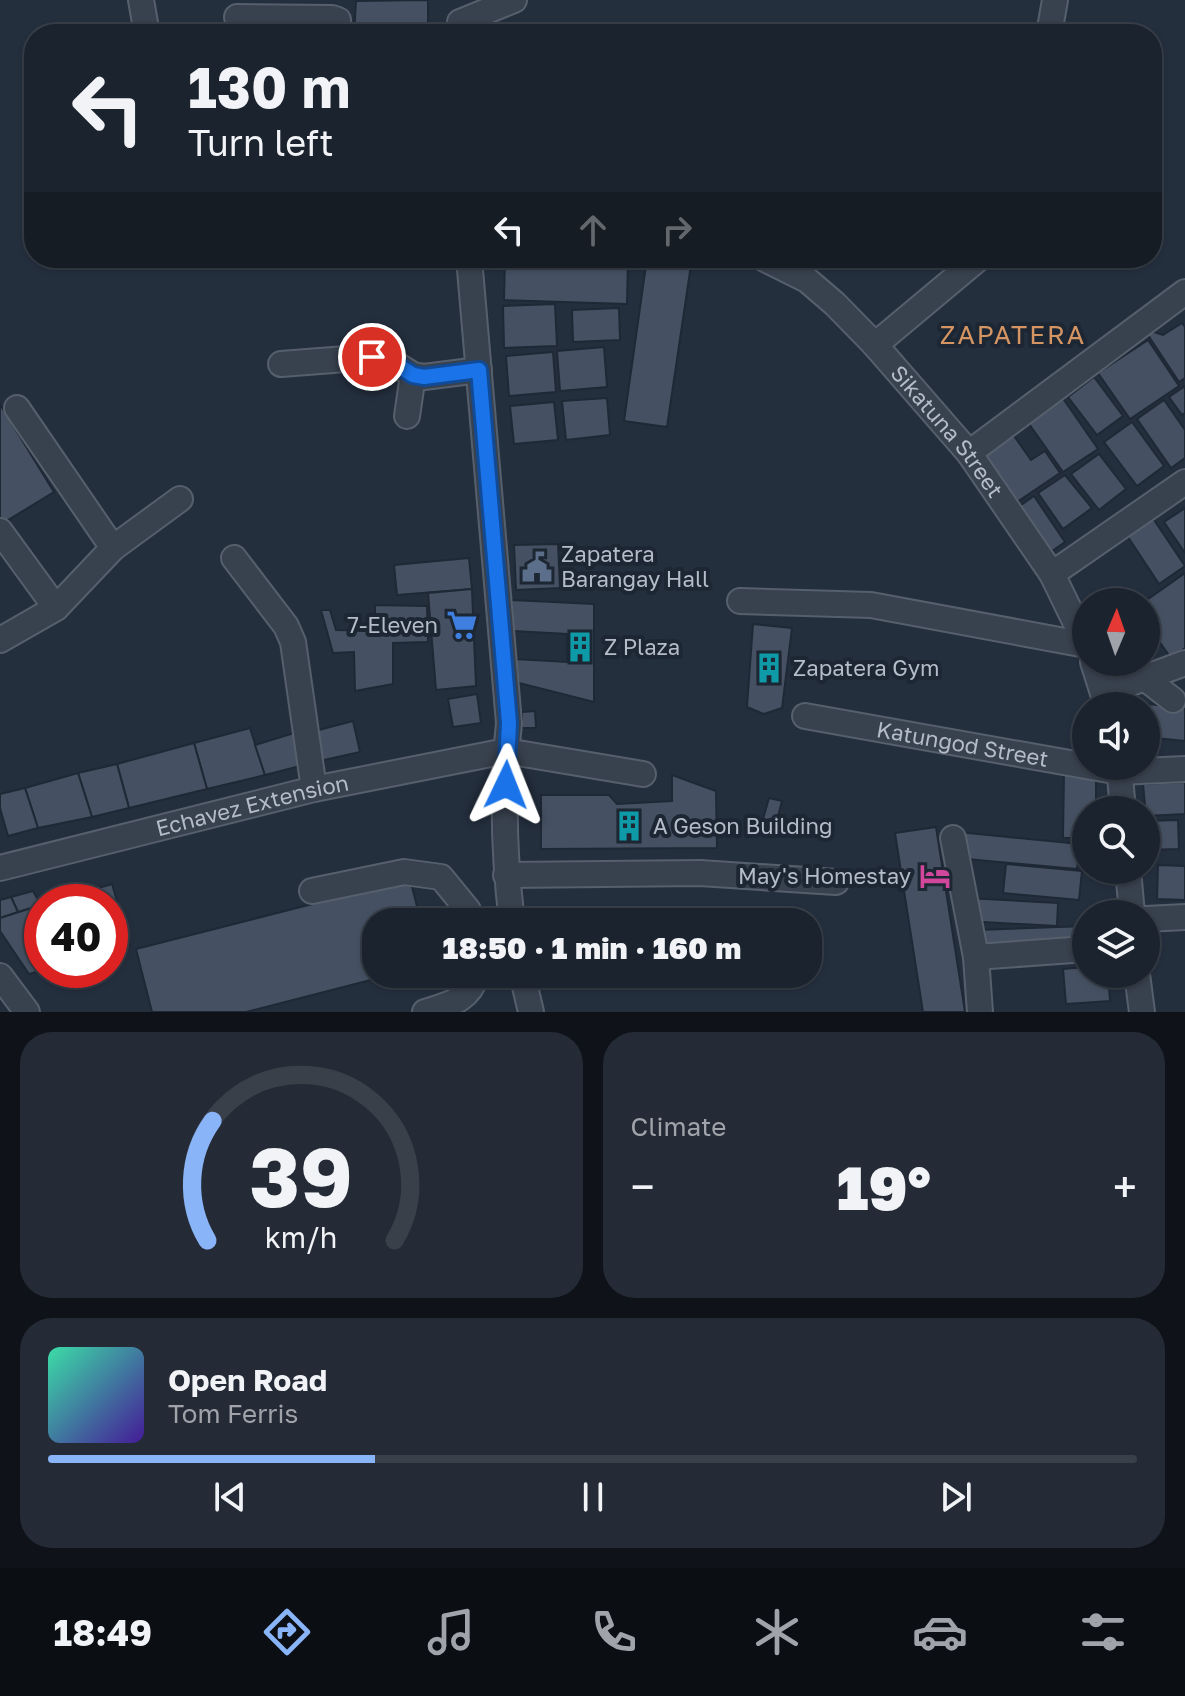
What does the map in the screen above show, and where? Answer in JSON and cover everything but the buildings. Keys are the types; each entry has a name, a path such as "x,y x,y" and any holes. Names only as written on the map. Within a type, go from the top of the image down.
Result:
{"street":[{"path":"141,0 145,24"},
{"path":"460,19 514,0"},
{"path":"1051,24 1055,0"},
{"path":"237,17 332,18 338,20 338,24"},
{"path":"470,268 509,723 506,751 506,875 510,908"},
{"path":"875,345 967,268"},
{"name":"Sikatuna Street","path":"806,269 969,453 1052,574 1072,616"},
{"path":"969,453 1185,292"},
{"path":"281,364 372,357 391,361 413,375 424,377 479,370"},
{"path":"407,416 413,375"},
{"path":"17,408 113,548"},
{"path":"1052,574 1185,482"},
{"path":"0,640 56,608 113,548 180,499"},
{"path":"0,531 56,608"},
{"path":"234,558 286,626 293,642 314,789"},
{"path":"740,601 871,605 1072,642"},
{"path":"1121,692 1185,663"},
{"path":"1146,679 1173,700"},
{"name":"Katungod Street","path":"805,716 1072,761"},
{"path":"506,751 643,774"},
{"name":"Echavez Extension","path":"0,868 314,789 506,751"},
{"name":"Katungod Street","path":"1160,769 1185,769"},
{"path":"953,838 976,957 980,1012"},
{"path":"312,891 404,872 441,877 466,908"},
{"path":"506,875 700,873 836,882"},
{"path":"1160,918 1185,917"},
{"path":"976,957 1072,950"},
{"path":"0,976 27,1012"},
{"path":"425,1012 458,1002 473,988"},
{"path":"525,988 531,1012"},
{"path":"1139,988 1142,1012"}],"place":[{"name":"Zapatera Barangay Hall","path":"537,567"},
{"name":"7-Eleven","path":"462,625"},
{"name":"Z Plaza","path":"580,647"},
{"name":"Zapatera Gym","path":"769,668"},
{"name":"A Geson Building","path":"629,826"},
{"name":"May's Homestay","path":"935,876"}],"district":[{"name":"ZAPATERA","path":"1013,335"}],"route":[{"path":"372,357 391,361 413,375 424,377 479,370 509,723 506,785"}]}
